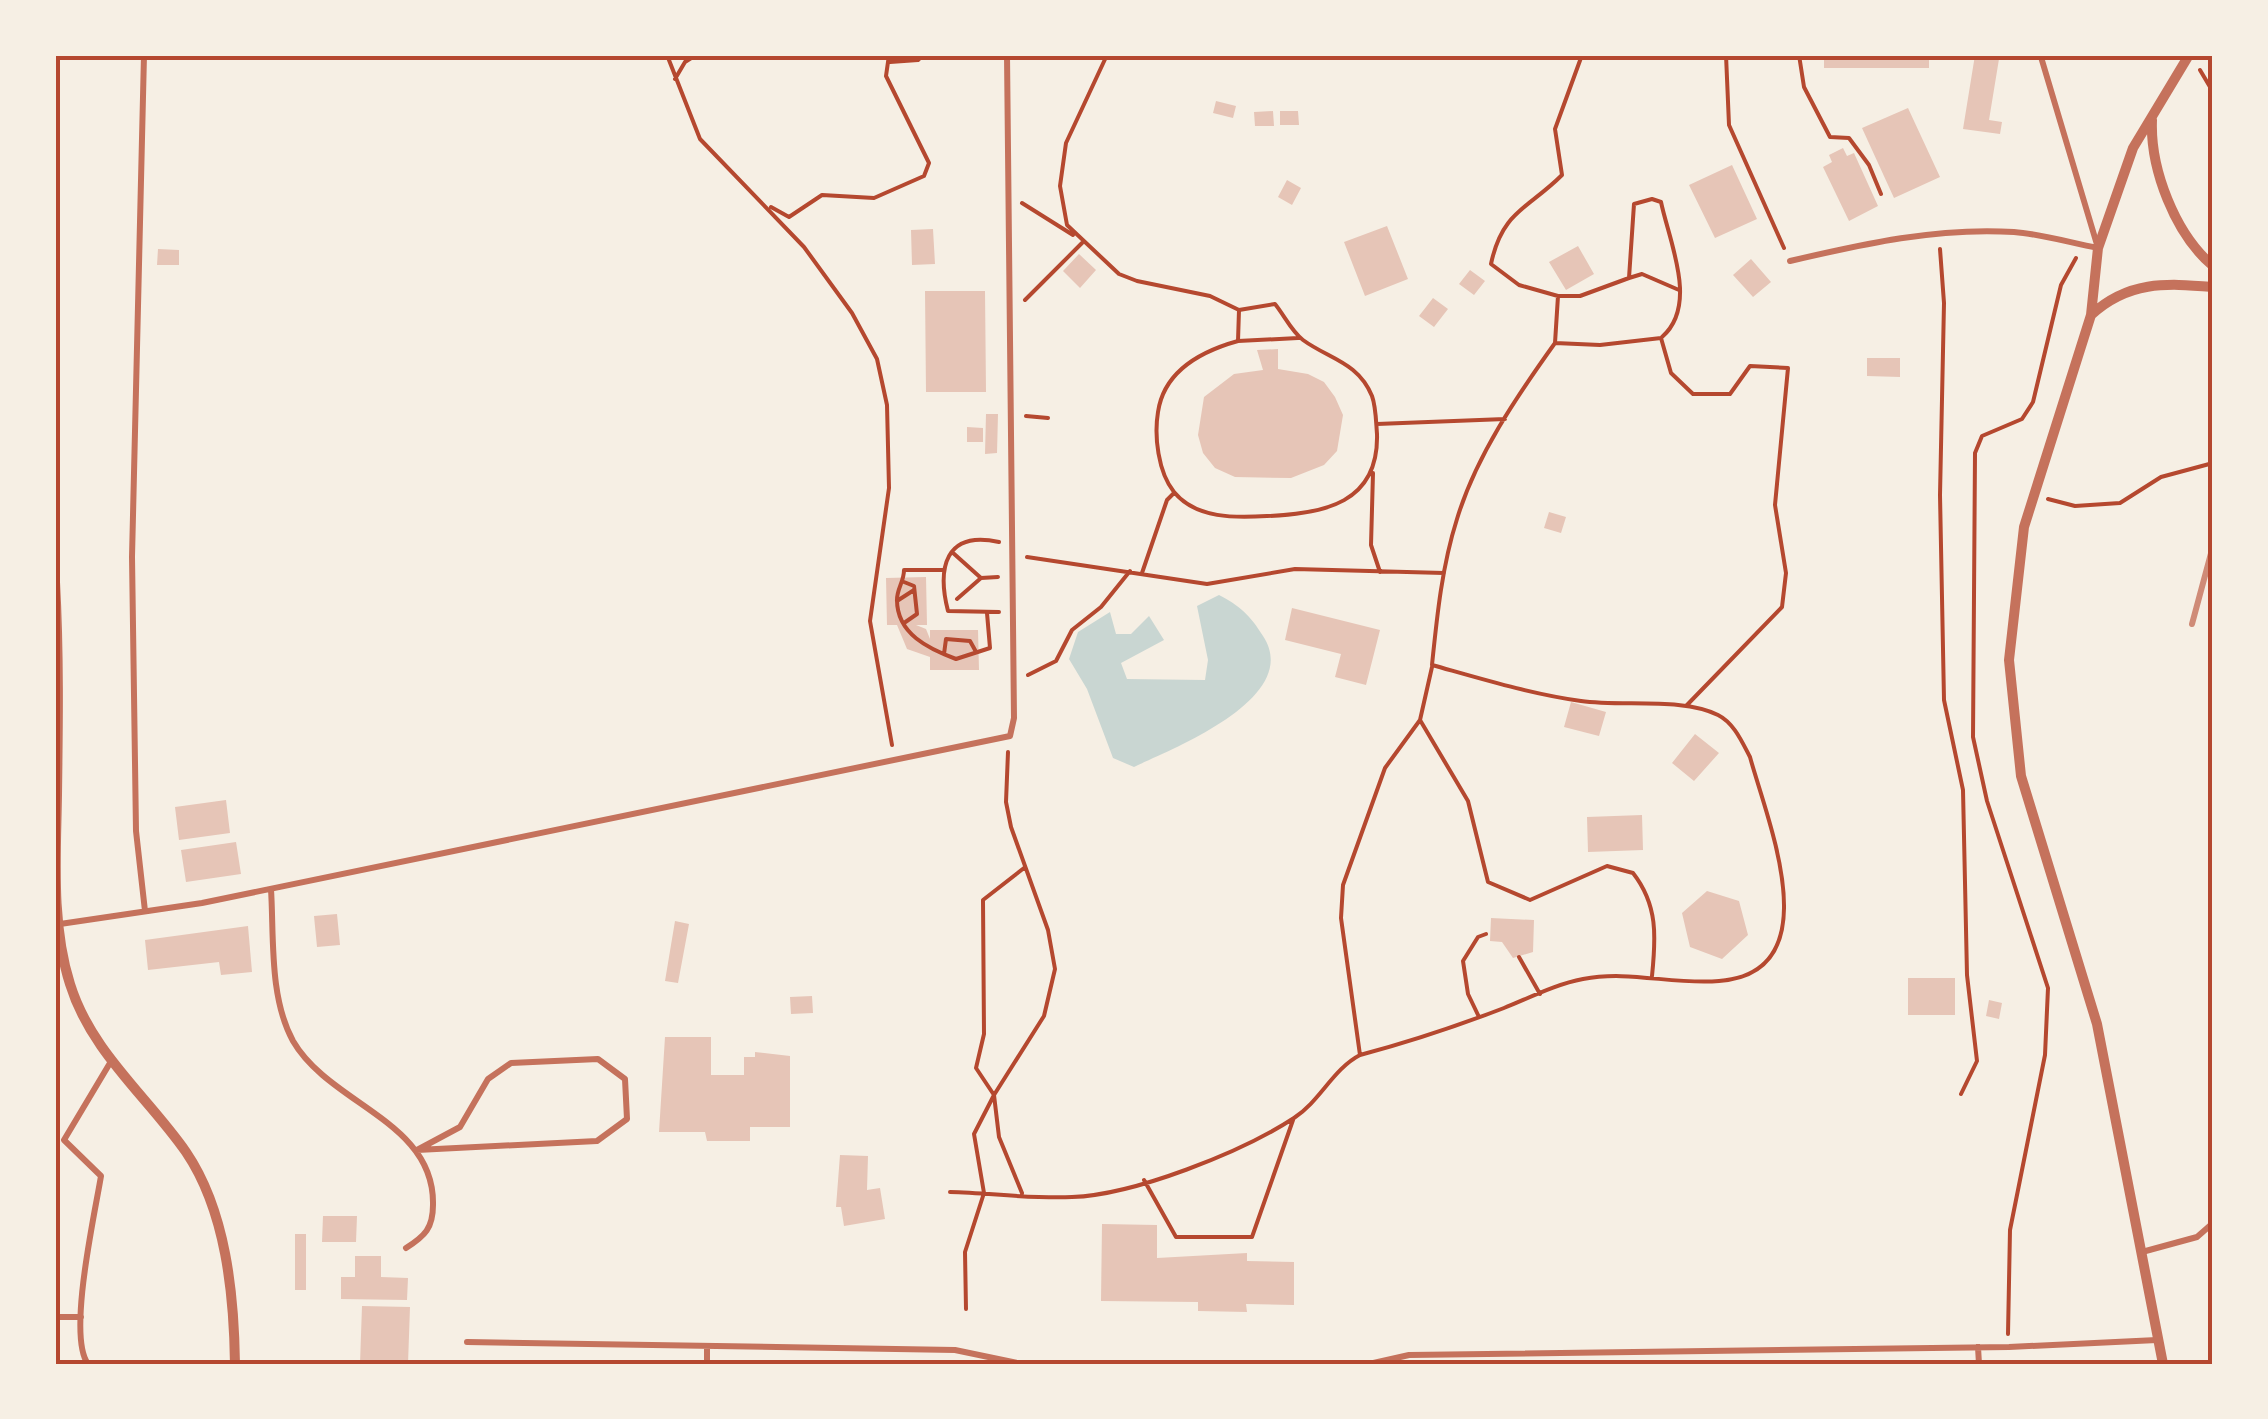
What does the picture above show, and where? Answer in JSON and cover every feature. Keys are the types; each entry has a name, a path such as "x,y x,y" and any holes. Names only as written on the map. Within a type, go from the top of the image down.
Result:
{"street":[{"path":"2163,1364 2097,1024 2034,826 2013,730 2010,624 2024,527 2091,314 2098,248 2134,148 2189,55"},
{"path":"2152,120 2160,178 2195,246 2213,266"},
{"path":"2091,314 2111,296 2130,288 2174,284 2213,287"},
{"path":"55,582 59,653 56,878 70,986 110,1063 186,1152 211,1200 229,1287 234,1364"}],"lane":[{"path":"144,55 132,558 136,831 145,911"},
{"path":"60,924 271,888 1010,736 1014,718 1007,55"},
{"path":"1790,261 1882,240 1938,234 2015,232 2098,248 2041,57"},
{"path":"271,888 277,986 293,1040 318,1071 417,1150 433,1185 432,1222 427,1233 406,1248"},
{"path":"598,1059 625,1079 627,1119 598,1140 417,1150 460,1127 488,1079 511,1064 598,1059"},
{"path":"88,1364 82,1357 81,1317 100,1176 60,1140 110,1063"},
{"path":"2142,1252 2197,1238 2213,1224"},
{"path":"55,1317 81,1317"},
{"path":"1369,1364 1409,1355 1978,1347 2157,1340"},
{"path":"468,1342 955,1350 1022,1364"},
{"path":"706,1364 707,1346"},
{"path":"1978,1347 1978,1364"}],"path":[{"path":"667,55 692,123 716,158 804,247 852,312 876,359 884,386 890,488 870,621 893,758"},
{"path":"674,79 684,62 696,55"},
{"path":"764,204 789,217 822,194 846,200 874,198 924,176 928,164 886,76 889,55"},
{"path":"888,62 918,60 923,55"},
{"path":"1107,55 1072,128 1061,166 1067,225 1119,274 1210,296 1239,310 1276,304 1300,338"},
{"path":"1582,55 1555,130 1562,174 1517,208 1497,237 1491,264 1519,285 1558,296 1580,296 1642,274 1679,290"},
{"path":"1726,55 1728,125 1790,261"},
{"path":"1798,55 1804,87 1830,137 1848,138 1868,165 1881,194"},
{"path":"2199,68 2213,92"},
{"path":"1008,194 1077,237"},
{"path":"1629,278 1634,204 1652,198 1661,202 1677,257 1677,316 1661,338"},
{"path":"1938,234 1944,303 1940,495 1944,700 1962,790 1967,976 1978,1061 1961,1094"},
{"path":"1010,313 1082,243"},
{"path":"1360,1056 1341,918 1343,885 1385,768 1420,720 1444,573 1458,516 1505,419 1555,343 1558,296"},
{"path":"1238,342 1239,310"},
{"path":"1373,472 1360,490 1322,512 1229,517 1197,509 1174,492 1156,437 1163,392 1188,363 1214,348 1238,342 1300,338 1342,358 1372,397 1376,424 1371,545 1380,572"},
{"path":"1555,343 1661,338"},
{"path":"1661,338 1671,373 1693,394 1730,394 1750,366 1788,368 1774,524 1786,573 1782,607 1688,705"},
{"path":"1012,414 1048,418"},
{"path":"1376,424 1505,419"},
{"path":"2034,495 2100,507 2120,503 2161,477 2213,463"},
{"path":"1142,573 1174,492"},
{"path":"1013,607 987,613 948,610 942,570 952,552 979,538 1013,550 1207,584 1295,569 1444,573"},
{"path":"952,552 981,578"},
{"path":"942,570 904,570 896,601 904,623 920,643 944,654 970,657 976,650 990,648 987,613"},
{"path":"1013,678 1036,674 1056,661 1072,630 1101,607 1130,571"},
{"path":"956,608 956,599 981,578 1013,577"},
{"path":"904,582 914,590 917,614 904,623"},
{"path":"896,601 914,590"},
{"path":"947,596 956,599"},
{"path":"944,654 946,639 970,641 976,650"},
{"path":"950,1192 1093,1195 1223,1154 1293,1118 1315,1101 1348,1062 1360,1056 1579,980 1652,976 1702,982 1739,978 1770,956 1785,919 1784,882 1750,757 1732,726 1719,716 1688,705 1619,706 1570,700 1432,665"},
{"path":"1420,720 1468,801 1488,882 1530,900 1606,866 1633,873 1652,907 1657,934 1652,976"},
{"path":"966,1309 965,1252 984,1193 974,1134 1044,1016 1055,969 1048,930 1024,868 1006,802 1010,736"},
{"path":"1022,1193 1000,1137 994,1095 976,1068 984,1034 983,900 1024,868"},
{"path":"1479,1017 1468,994 1463,962 1469,948 1486,934"},
{"path":"1518,957 1540,994"},
{"path":"1144,1180 1176,1237 1252,1238 1293,1118"}],"shaded area":[{"path":"1219,595 1244,612 1263,636 1271,658 1266,679 1230,717 1178,747 1134,767 1113,758 1087,689 1069,659 1078,632 1110,612 1116,634 1131,634 1149,616 1164,640 1121,663 1127,679 1205,680 1208,660 1197,606"}],"building":[{"path":"1824,55 1929,55 1929,68 1824,68"},
{"path":"1975,55 1999,59 1989,120 2002,122 2000,134 1963,129"},
{"path":"1216,101 1236,106 1233,118 1213,113"},
{"path":"1908,108 1940,177 1894,198 1862,128"},
{"path":"1273,111 1274,126 1255,126 1254,112"},
{"path":"1280,111 1298,111 1299,125 1280,125"},
{"path":"1843,148 1847,156 1854,153 1878,206 1849,221 1823,167 1832,162 1829,155"},
{"path":"1732,165 1757,219 1715,238 1689,185"},
{"path":"1287,180 1301,188 1292,205 1278,197"},
{"path":"1387,226 1408,279 1365,296 1344,242"},
{"path":"933,229 935,264 912,265 911,230"},
{"path":"1578,246 1594,274 1566,290 1549,262"},
{"path":"158,249 179,250 179,265 157,265"},
{"path":"1079,254 1096,270 1080,288 1063,271"},
{"path":"1751,259 1771,282 1753,297 1733,275"},
{"path":"1470,270 1485,281 1474,295 1459,284"},
{"path":"925,291 985,291 986,392 926,392"},
{"path":"1433,298 1448,309 1434,327 1419,316"},
{"path":"1278,349 1278,369 1308,374 1324,382 1335,397 1343,415 1337,451 1324,465 1291,478 1235,477 1215,468 1203,453 1198,435 1204,397 1234,374 1263,370 1257,350"},
{"path":"1867,358 1900,358 1900,377 1867,376"},
{"path":"986,414 998,414 997,453 985,454"},
{"path":"967,427 983,428 983,442 967,442"},
{"path":"1549,512 1566,517 1561,533 1544,528"},
{"path":"926,577 927,625 916,625 926,629 930,639 930,630 978,630 979,670 930,670 930,657 907,649 897,625 887,625 886,578"},
{"path":"1292,608 1380,630 1366,685 1335,677 1341,654 1285,640"},
{"path":"1571,702 1606,712 1599,736 1564,727"},
{"path":"1695,734 1719,753 1694,781 1672,763"},
{"path":"226,800 230,833 179,840 175,807"},
{"path":"1642,815 1643,850 1588,852 1587,817"},
{"path":"236,842 241,874 186,882 181,850"},
{"path":"1707,891 1739,901 1748,935 1722,959 1690,947 1682,913"},
{"path":"337,914 340,945 317,947 314,916"},
{"path":"1491,918 1534,920 1533,952 1513,958 1502,942 1490,941"},
{"path":"675,921 689,924 678,983 665,981"},
{"path":"248,926 252,972 221,975 219,962 148,970 145,940"},
{"path":"1908,978 1955,978 1955,1015 1908,1015"},
{"path":"812,996 813,1013 791,1014 790,997"},
{"path":"1989,1000 2002,1003 1999,1019 1986,1016"},
{"path":"665,1037 711,1037 711,1075 744,1075 744,1057 755,1057 755,1052 790,1056 790,1127 750,1127 750,1141 707,1141 705,1132 659,1132"},
{"path":"840,1155 868,1156 867,1190 880,1188 885,1219 844,1226 841,1207 836,1207"},
{"path":"323,1216 357,1216 356,1242 322,1242"},
{"path":"1102,1224 1157,1225 1157,1258 1247,1253 1247,1261 1294,1262 1294,1305 1246,1304 1247,1312 1198,1311 1198,1302 1101,1301"},
{"path":"295,1234 306,1234 306,1290 295,1290"},
{"path":"355,1256 381,1256 381,1277 408,1278 407,1300 341,1299 341,1277 355,1277"},
{"path":"362,1306 410,1307 408,1364 360,1364"}],"railway":[{"path":"2192,624 2213,546"}]}
